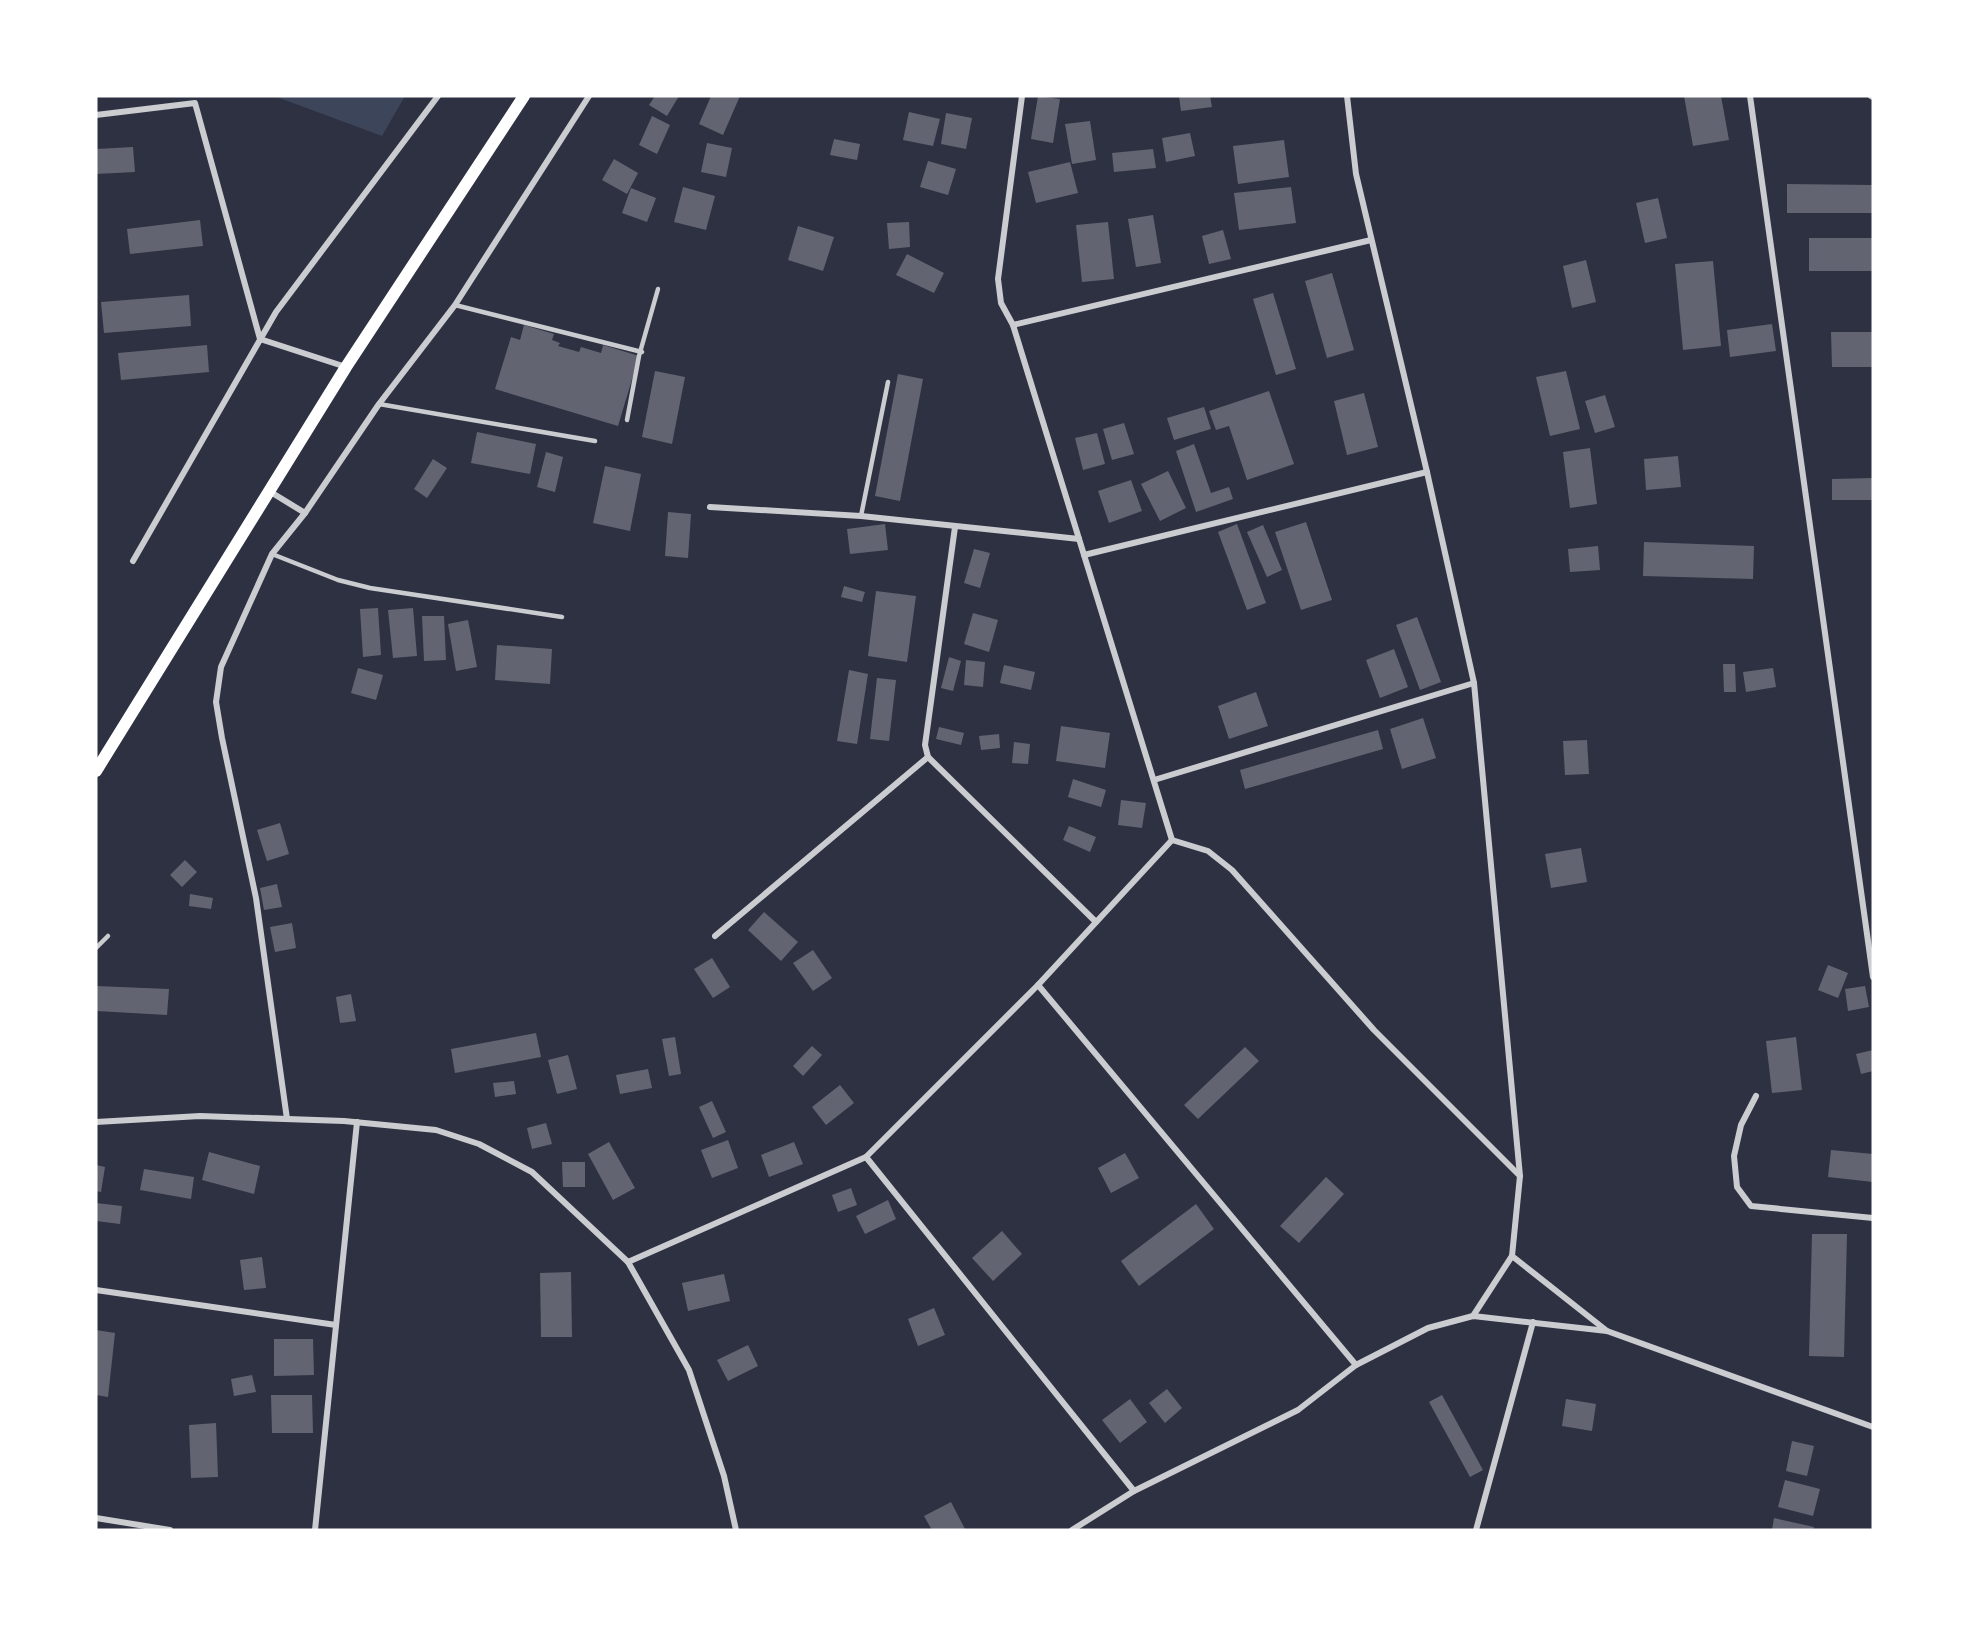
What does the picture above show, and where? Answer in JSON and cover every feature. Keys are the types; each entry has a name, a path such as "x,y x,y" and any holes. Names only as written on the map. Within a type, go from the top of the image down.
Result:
{"main road":[{"path":"96,771 346,367 525,96"}],"street":[{"path":"133,561 276,312 438,96"},
{"path":"287,1119 256,898 216,702 221,667 272,554 305,513 379,404 455,305 589,96"},
{"path":"1022,96 998,279 1001,303 1013,325 1173,840"},
{"path":"1347,96 1356,174 1427,472 1474,683 1520,1176 1512,1256 1473,1316"},
{"path":"1750,96 1873,977"},
{"path":"96,115 196,100 260,339"},
{"path":"1013,325 1371,240"},
{"path":"260,339 346,367"},
{"path":"1084,555 1427,472"},
{"path":"268,491 305,513"},
{"path":"710,507 861,516 1079,539"},
{"path":"955,527 925,745 928,757 1096,922"},
{"path":"1154,780 1474,683"},
{"path":"715,936 928,757"},
{"path":"1173,840 1209,851 1232,870 1374,1030 1520,1176"},
{"path":"627,1262 866,1157 1038,985 1173,840"},
{"path":"1038,985 1356,1365"},
{"path":"1756,1095 1741,1125 1734,1156 1737,1187 1750,1206 1873,1218"},
{"path":"96,1122 200,1116 357,1122 436,1130 479,1144 532,1172 627,1262 689,1370 724,1476 736,1530"},
{"path":"315,1530 357,1122"},
{"path":"866,1157 1134,1491"},
{"path":"1512,1256 1607,1331"},
{"path":"96,1290 336,1325"},
{"path":"1072,1530 1134,1491 1298,1410 1356,1365 1428,1328 1473,1316 1607,1331 1873,1427"},
{"path":"1476,1530 1533,1322"},
{"path":"96,1518 170,1530"}],"lane":[{"path":"627,420 639,356 658,290"},
{"path":"455,305 642,352"},
{"path":"861,516 888,382"},
{"path":"379,404 595,441"},
{"path":"272,554 338,580 370,588 562,617"},
{"path":"96,948 108,936"}],"shaded area":[{"path":"274,96 405,96 382,136"}],"building":[{"path":"655,96 679,96 667,116 649,105"},
{"path":"711,96 740,96 723,135 699,124"},
{"path":"1038,96 1060,99 1053,143 1031,139"},
{"path":"1179,96 1210,96 1212,107 1181,111"},
{"path":"1684,96 1721,96 1729,140 1693,146"},
{"path":"909,112 940,119 933,146 903,140"},
{"path":"946,113 972,118 966,149 941,144"},
{"path":"652,116 670,125 657,154 639,145"},
{"path":"1090,121 1096,160 1072,164 1065,124"},
{"path":"1190,133 1195,156 1166,162 1162,138"},
{"path":"834,139 860,144 857,160 830,155"},
{"path":"1284,140 1289,177 1238,184 1233,146"},
{"path":"707,143 732,148 726,177 701,172"},
{"path":"133,147 135,172 96,174 96,149"},
{"path":"1153,149 1156,168 1114,172 1112,153"},
{"path":"614,159 638,173 627,194 602,180"},
{"path":"928,161 956,169 948,195 920,187"},
{"path":"1070,162 1078,193 1036,203 1028,172"},
{"path":"1787,184 1872,185 1873,213 1787,213"},
{"path":"683,187 715,196 706,230 674,222"},
{"path":"1291,187 1296,223 1239,230 1234,193"},
{"path":"631,188 656,198 647,222 622,213"},
{"path":"1658,198 1667,238 1645,243 1636,203"},
{"path":"1153,215 1161,263 1136,267 1128,219"},
{"path":"200,220 203,246 130,254 127,229"},
{"path":"909,222 910,247 889,249 887,223"},
{"path":"1108,222 1114,279 1082,282 1076,225"},
{"path":"798,226 834,237 823,271 788,260"},
{"path":"1223,230 1231,259 1209,264 1202,236"},
{"path":"1809,238 1873,238 1873,271 1809,271"},
{"path":"907,254 944,273 934,293 896,275"},
{"path":"1586,260 1596,302 1572,308 1563,266"},
{"path":"1713,261 1721,346 1683,350 1675,264"},
{"path":"1332,273 1354,350 1327,358 1305,281"},
{"path":"1273,293 1296,369 1276,375 1253,299"},
{"path":"189,295 191,326 104,333 101,302"},
{"path":"1772,324 1776,351 1730,357 1727,330"},
{"path":"524,325 554,334 552,340 560,343 558,346 579,352 581,347 601,353 603,345 639,356 618,426 495,389 511,337 520,340"},
{"path":"1831,332 1873,332 1873,367 1832,367"},
{"path":"207,345 209,372 121,380 118,353"},
{"path":"655,371 685,377 672,444 642,437"},
{"path":"1566,371 1580,429 1550,436 1536,377"},
{"path":"898,374 923,379 900,501 875,496"},
{"path":"1269,391 1294,464 1247,480 1229,426 1216,430 1209,411"},
{"path":"1364,393 1378,447 1347,455 1334,401"},
{"path":"1605,395 1615,427 1595,433 1585,401"},
{"path":"1204,407 1211,429 1174,440 1167,418"},
{"path":"1124,423 1134,454 1112,460 1103,429"},
{"path":"477,432 536,444 530,474 471,463"},
{"path":"1097,433 1105,464 1083,470 1075,438"},
{"path":"1194,444 1211,493 1229,487 1233,499 1196,512 1176,451"},
{"path":"1590,448 1597,504 1570,508 1563,452"},
{"path":"546,452 563,457 555,492 537,487"},
{"path":"1678,456 1681,487 1646,490 1644,459"},
{"path":"433,459 447,468 427,498 414,489"},
{"path":"605,466 641,474 630,531 593,523"},
{"path":"1168,471 1186,508 1160,521 1141,484"},
{"path":"1873,478 1873,500 1832,500 1832,479"},
{"path":"1131,480 1142,511 1109,523 1098,491"},
{"path":"668,512 691,514 688,558 665,556"},
{"path":"1306,522 1332,600 1301,610 1275,532"},
{"path":"885,524 888,550 850,554 847,529"},
{"path":"1237,524 1266,603 1247,610 1218,532"},
{"path":"1263,525 1282,570 1267,577 1247,532"},
{"path":"1644,542 1754,546 1753,579 1643,576"},
{"path":"1598,546 1600,570 1570,572 1568,549"},
{"path":"974,549 990,553 980,588 964,583"},
{"path":"844,586 865,592 862,602 841,597"},
{"path":"876,591 916,596 907,662 868,656"},
{"path":"378,608 381,655 363,657 360,609"},
{"path":"413,608 417,656 393,658 388,610"},
{"path":"973,613 998,620 989,652 964,644"},
{"path":"422,616 444,616 446,660 424,661"},
{"path":"1417,617 1441,682 1420,690 1396,625"},
{"path":"468,620 477,667 456,671 448,624"},
{"path":"497,645 552,649 550,684 495,680"},
{"path":"1394,649 1408,687 1380,698 1366,660"},
{"path":"949,657 961,661 953,691 941,688"},
{"path":"966,660 985,662 983,687 964,685"},
{"path":"1723,664 1735,664 1736,692 1724,692"},
{"path":"1004,665 1035,672 1031,690 1000,683"},
{"path":"358,668 383,675 376,700 351,693"},
{"path":"1773,668 1776,687 1746,692 1743,672"},
{"path":"849,670 868,674 857,744 837,741"},
{"path":"877,678 896,680 889,741 870,739"},
{"path":"1256,692 1268,726 1229,739 1218,706"},
{"path":"1423,718 1436,758 1402,769 1390,729"},
{"path":"1061,726 1110,733 1105,768 1056,761"},
{"path":"939,727 964,733 961,745 936,739"},
{"path":"1378,730 1383,749 1245,789 1240,770"},
{"path":"999,734 1000,748 981,750 979,736"},
{"path":"1587,740 1589,774 1565,775 1563,741"},
{"path":"1014,742 1030,744 1028,764 1012,763"},
{"path":"1073,779 1106,790 1101,807 1068,797"},
{"path":"1121,800 1146,803 1142,828 1118,825"},
{"path":"280,823 289,854 267,861 257,830"},
{"path":"1069,826 1096,837 1090,852 1063,840"},
{"path":"1581,848 1587,882 1551,888 1545,854"},
{"path":"185,860 197,872 182,887 170,875"},
{"path":"277,884 282,907 264,910 260,888"},
{"path":"190,894 213,898 211,909 189,906"},
{"path":"764,912 798,942 781,961 748,930"},
{"path":"292,923 296,948 275,952 270,927"},
{"path":"813,950 832,978 813,991 793,963"},
{"path":"712,958 730,987 713,998 694,969"},
{"path":"1828,965 1848,973 1838,998 1818,990"},
{"path":"96,986 169,989 167,1015 96,1011"},
{"path":"1865,986 1869,1007 1848,1011 1845,989"},
{"path":"351,994 356,1021 340,1023 336,997"},
{"path":"536,1033 541,1057 455,1073 451,1049"},
{"path":"675,1037 681,1074 669,1076 662,1039"},
{"path":"1796,1037 1802,1090 1772,1093 1766,1041"},
{"path":"812,1046 822,1055 803,1076 793,1066"},
{"path":"1245,1047 1259,1061 1198,1119 1184,1105"},
{"path":"1873,1050 1873,1071 1861,1074 1856,1054"},
{"path":"568,1055 577,1089 557,1094 548,1060"},
{"path":"648,1069 652,1088 620,1094 616,1075"},
{"path":"514,1081 516,1094 495,1097 493,1083"},
{"path":"840,1085 854,1103 826,1125 812,1107"},
{"path":"712,1101 726,1132 713,1138 699,1107"},
{"path":"546,1123 552,1144 532,1149 527,1128"},
{"path":"728,1140 738,1168 712,1178 701,1150"},
{"path":"609,1142 635,1188 613,1200 588,1154"},
{"path":"794,1142 803,1164 769,1177 761,1155"},
{"path":"1831,1150 1873,1154 1873,1182 1828,1177"},
{"path":"209,1152 260,1166 254,1194 202,1180"},
{"path":"1125,1153 1139,1178 1111,1193 1098,1168"},
{"path":"562,1162 585,1162 585,1187 563,1187"},
{"path":"96,1165 105,1167 101,1192 96,1191"},
{"path":"144,1169 194,1177 191,1199 140,1190"},
{"path":"1326,1177 1344,1194 1299,1243 1280,1226"},
{"path":"851,1188 857,1205 838,1212 832,1195"},
{"path":"888,1200 896,1219 865,1234 856,1216"},
{"path":"96,1203 122,1206 120,1224 96,1221"},
{"path":"1196,1204 1214,1229 1139,1286 1121,1261"},
{"path":"1002,1231 1022,1254 993,1281 972,1258"},
{"path":"1812,1234 1847,1234 1844,1357 1809,1356"},
{"path":"262,1257 266,1288 244,1290 240,1260"},
{"path":"571,1272 572,1337 541,1337 540,1273"},
{"path":"724,1274 730,1301 688,1311 682,1283"},
{"path":"934,1308 945,1335 918,1346 908,1319"},
{"path":"96,1330 115,1333 108,1397 96,1395"},
{"path":"274,1339 313,1339 314,1375 274,1376"},
{"path":"748,1345 758,1366 728,1381 717,1360"},
{"path":"252,1375 256,1392 234,1396 231,1379"},
{"path":"1167,1389 1182,1408 1165,1423 1149,1403"},
{"path":"271,1395 312,1395 313,1433 272,1433"},
{"path":"1442,1395 1483,1470 1470,1477 1429,1402"},
{"path":"1130,1399 1147,1422 1120,1443 1102,1420"},
{"path":"1566,1399 1596,1404 1592,1431 1562,1426"},
{"path":"216,1423 218,1477 191,1478 189,1425"},
{"path":"1792,1441 1814,1446 1807,1476 1786,1471"},
{"path":"1785,1480 1820,1489 1813,1516 1778,1507"},
{"path":"951,1502 965,1529 932,1530 924,1516"},
{"path":"1774,1518 1814,1527 1813,1530 1772,1530"}]}
